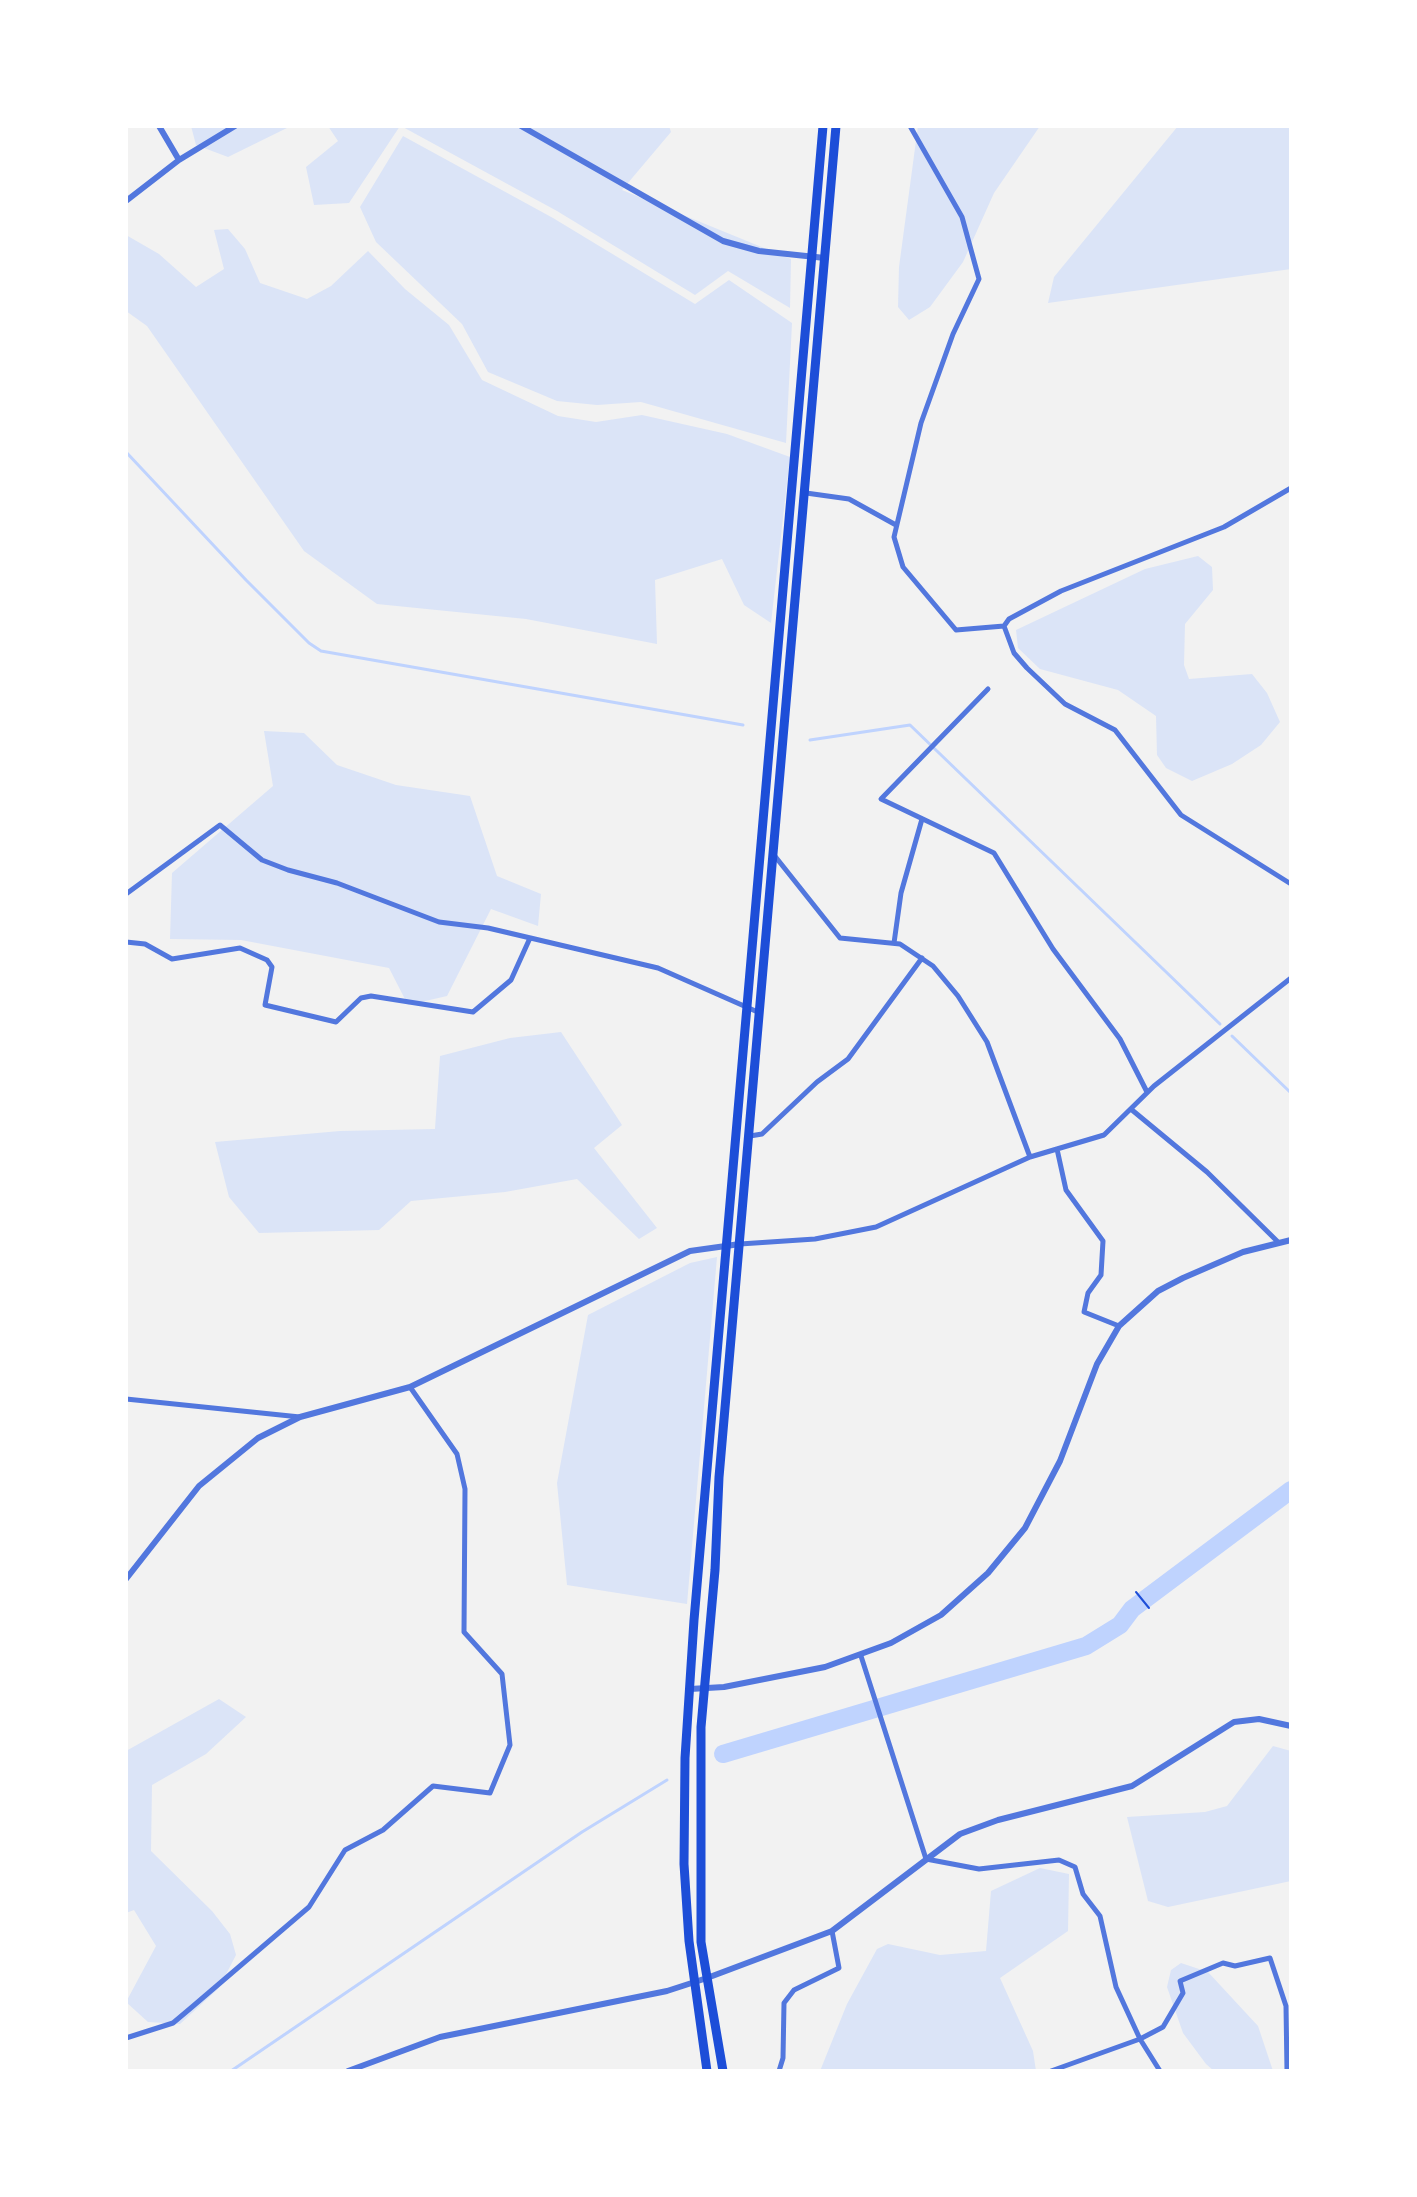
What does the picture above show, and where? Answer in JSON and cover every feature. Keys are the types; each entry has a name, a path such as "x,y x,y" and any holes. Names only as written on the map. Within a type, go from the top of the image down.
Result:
{"highway":[{"path":"707,2071 684,1864 690,1689 823,126"},
{"path":"723,2071 701,1942 699,1807 704,1689 836,126"}],"street":[{"path":"159,126 179,160"},
{"path":"126,201 179,160 235,126"},
{"path":"521,126 716,237 759,251 826,258"},
{"path":"910,126 962,217 979,279 930,396 894,537 903,567 956,630 1004,626 1009,619 1061,591 1224,527 1291,488"},
{"path":"806,493 849,499 896,525"},
{"path":"1004,626 1014,653 1027,668 1065,704 1115,730 1181,815 1291,884"},
{"path":"988,689 881,799 994,853 1003,863 1045,938 1120,1039 1147,1092"},
{"path":"894,943 901,893 922,819"},
{"path":"126,894 220,825 262,860 288,870 337,883 439,922 530,938 658,968 760,1014"},
{"path":"774,855 840,938 894,943 922,958 958,996 977,1024 1030,1157"},
{"path":"126,942 145,944 172,959 240,948 267,960 272,967 265,1005 336,1022 361,998 371,996 473,1012 511,980 530,938"},
{"path":"750,1136 762,1134 817,1082 848,1059 922,958"},
{"path":"126,1579 199,1486 237,1452 300,1417 410,1387 690,1251 727,1244 815,1239 876,1227 1030,1157 1104,1135 1147,1092 1291,978"},
{"path":"1132,1110 1207,1172 1278,1242"},
{"path":"1057,1149 1066,1190 1103,1241 1101,1275 1088,1293 1084,1312 1119,1326"},
{"path":"690,1689 825,1667 861,1656 914,1632 941,1615 965,1596 1008,1551 1031,1519 1052,1480 1097,1364 1119,1326 1137,1308 1171,1285 1243,1252 1291,1240"},
{"path":"126,2038 173,2023 309,1907 345,1850 383,1830 433,1786 490,1793 510,1745 502,1674 464,1632 465,1489 457,1454 410,1387"},
{"path":"126,1399 300,1417"},
{"path":"861,1656 926,1859"},
{"path":"348,2071 372,2059 440,2037 667,1991 707,1978 832,1931 960,1834 998,1820 1132,1786 1234,1722 1259,1719 1291,1726"},
{"path":"926,1859 979,1869 1059,1860 1075,1867 1083,1894 1100,1916 1116,1987 1140,2039 1160,2071"},
{"path":"779,2071 783,2058 784,2003 794,1990 839,1968 832,1931"},
{"path":"1051,2071 1140,2039 1163,2027 1183,1993 1180,1981 1223,1963 1235,1966 1270,1958 1286,2006 1287,2071"}],"path":[{"path":"1136,1592 1149,1608"}],"shaded area":[{"path":"191,126 291,126 228,157 196,145"},
{"path":"328,126 400,126 349,203 314,205 306,167 338,141"},
{"path":"401,126 669,126 671,132 622,190 791,259 790,308 728,271 695,295 557,211"},
{"path":"918,126 1040,126 994,193 963,262 930,307 909,320 898,307 899,267"},
{"path":"1178,126 1291,126 1291,269 1048,303 1054,277"},
{"path":"403,136 553,218 695,304 729,280 792,323 786,443 641,402 597,405 557,401 488,372 462,324 376,242 360,207"},
{"path":"228,229 245,249 260,283 307,299 331,286 368,251 405,289 449,325 482,380 558,416 596,422 642,415 727,434 790,457 771,623 744,605 722,559 655,580 657,644 526,619 377,604 304,551 147,326 126,311 126,235 159,254 196,287 224,269 214,230"},
{"path":"1198,556 1212,567 1213,590 1185,624 1184,665 1189,679 1252,674 1267,693 1280,722 1261,745 1232,764 1192,781 1166,768 1157,755 1156,716 1118,690 1040,669 1018,648 1016,630 1145,569"},
{"path":"264,731 304,733 337,765 396,785 470,796 497,876 541,894 538,926 491,909 447,996 408,1005 389,968 241,940 170,939 172,873 273,786"},
{"path":"561,1032 622,1125 594,1148 657,1228 639,1239 577,1179 505,1192 411,1201 379,1230 259,1233 229,1197 215,1142 340,1131 435,1129 440,1056 510,1038"},
{"path":"717,1257 687,1604 567,1585 557,1483 588,1315 690,1263"},
{"path":"219,1699 246,1717 206,1754 152,1785 151,1851 212,1911 230,1934 236,1955 219,1988 180,2024 148,2022 126,2002 156,1946 134,1910 126,1913 126,1751"},
{"path":"1273,1746 1291,1751 1291,1881 1168,1907 1148,1901 1127,1817 1205,1812 1227,1806"},
{"path":"1040,1868 1069,1874 1068,1931 1000,1978 1033,2051 1036,2071 820,2071 847,2004 877,1949 888,1944 940,1955 986,1951 991,1891"},
{"path":"1181,1963 1208,1972 1258,2026 1273,2071 1214,2071 1206,2064 1183,2033 1167,1987 1171,1970"}],"waterway":[{"path":"126,452 246,580 309,643 321,651 743,725"},
{"path":"810,740 910,725 1220,1024"},
{"path":"1232,1036 1291,1093"},
{"path":"723,1754 1086,1646 1120,1625 1132,1609 1291,1490"},
{"path":"231,2071 582,1832 667,1780"}]}
